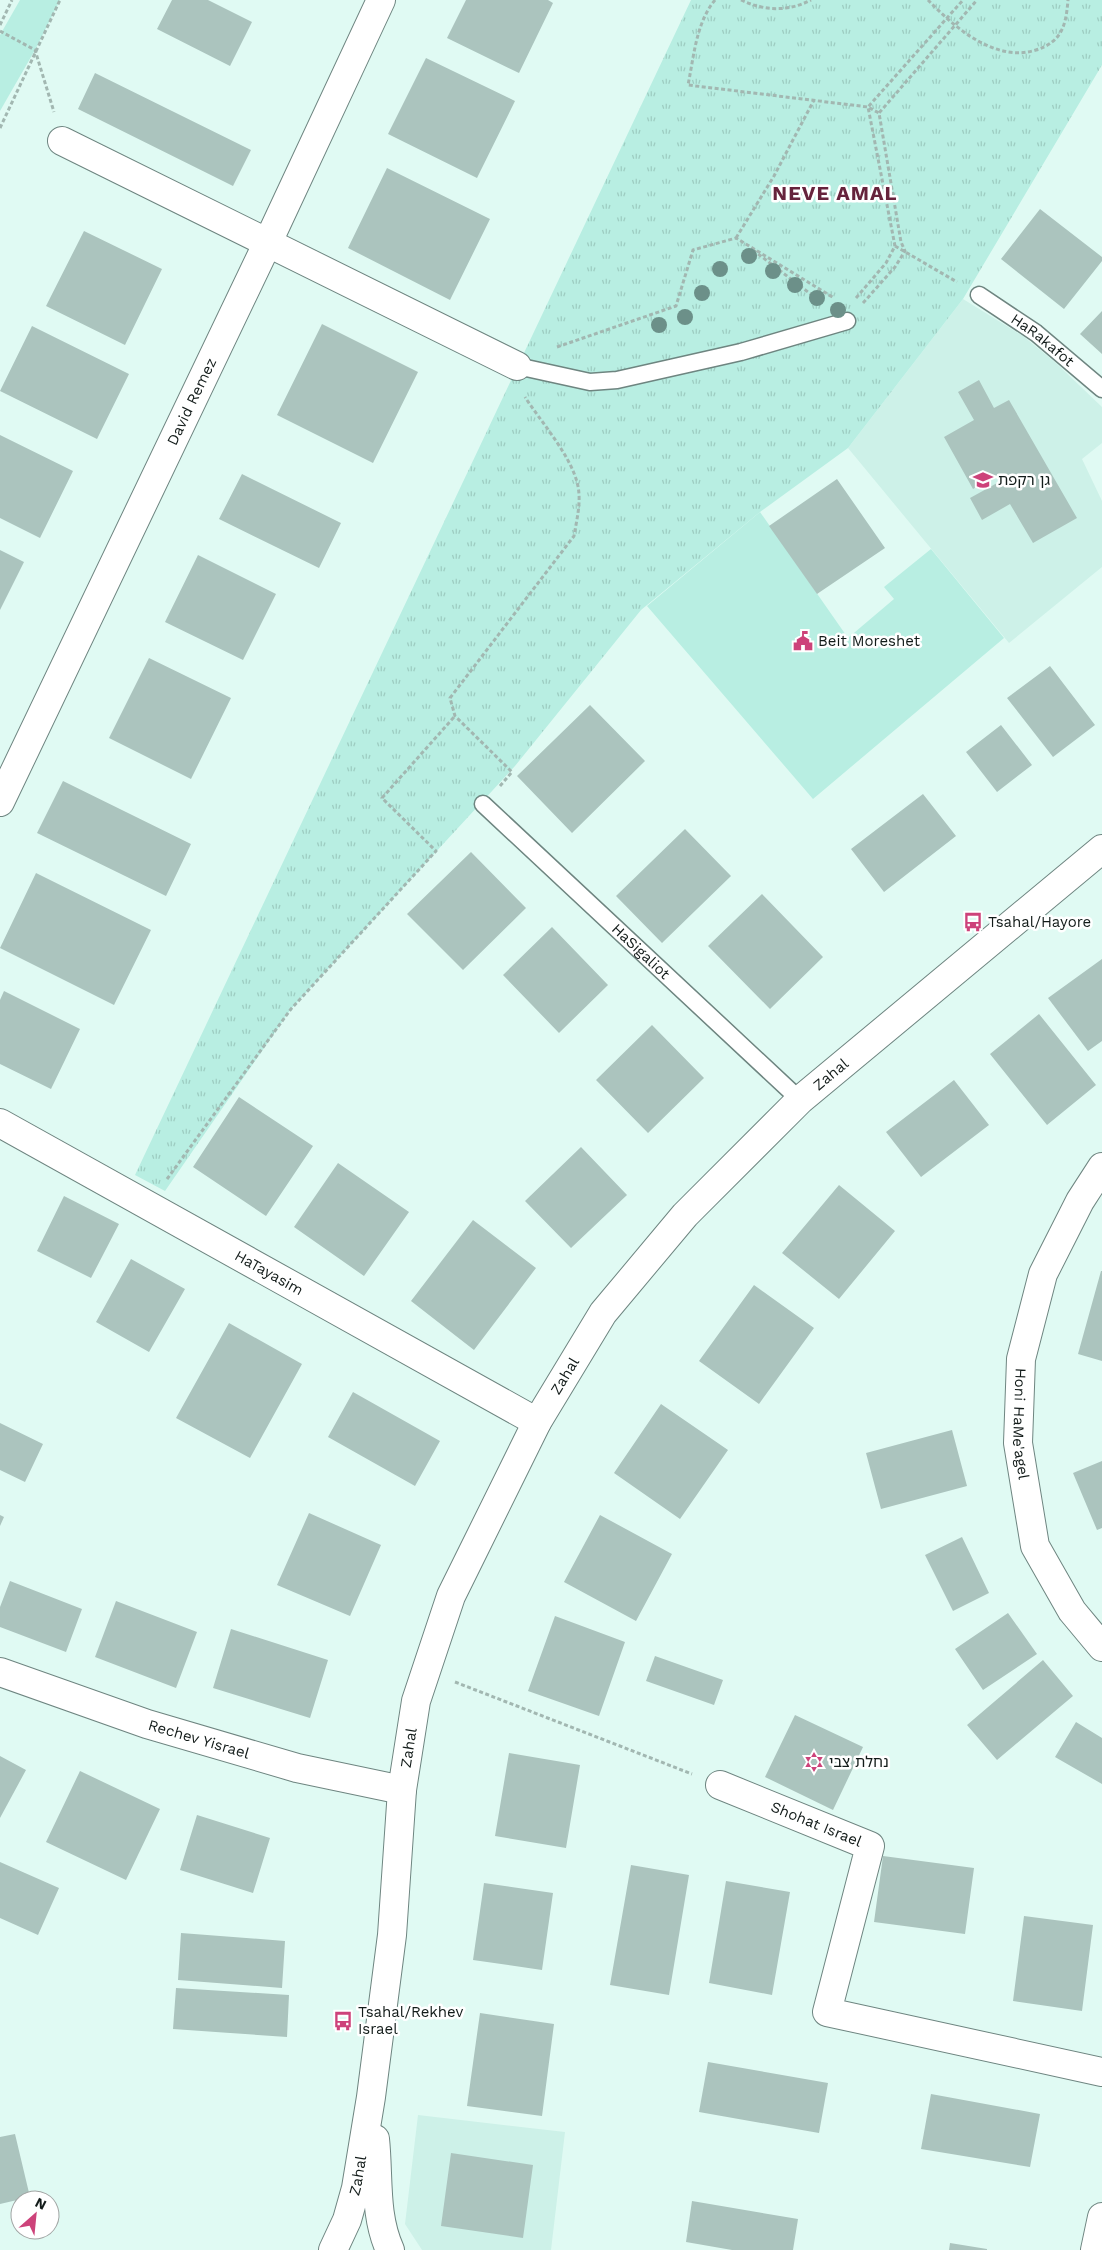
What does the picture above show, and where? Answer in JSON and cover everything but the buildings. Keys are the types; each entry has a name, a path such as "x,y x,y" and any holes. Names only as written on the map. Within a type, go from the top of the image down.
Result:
{"street":[{"name":"David Remez","path":"0,802 268,242 381,0"},
{"path":"62,141 522,368"},
{"name":"Zahal","path":"333,2250 347,2220 356,2188 371,2098 392,1935 402,1790 416,1701 452,1596 537,1422 603,1312 685,1214 800,1100 1102,849"},
{"name":"HaTayasim","path":"0,1123 537,1422"},
{"name":"Honi HaMe'agel","path":"1102,1167 1080,1200 1044,1274 1021,1359 1018,1442 1035,1546 1072,1611 1102,1647"},
{"name":"Rechev Yisrael","path":"0,1672 147,1724 297,1768 402,1790"},
{"name":"Shohat Israel","path":"720,1785 870,1846 827,2012 1102,2072"},
{"name":"Zahal","path":"371,2098 378,2165 378,2199 381,2224 390,2250"},
{"path":"1096,2250 1102,2217"}],"lane":[{"name":"HaRakafot","path":"979,295 1036,332 1102,389"},
{"path":"522,368 590,382 617,380 732,354 847,321"},
{"name":"HaSigaliot","path":"483,804 800,1100"}],"path":[{"path":"0,25 12,0"},
{"path":"0,128 60,0"},
{"path":"715,0 707,11 701,25 688,85 868,107 879,113"},
{"path":"741,0 769,10 801,5 811,0"},
{"path":"928,0 946,19 978,40 1001,51 1014,54 1028,53 1052,43 1061,34 1068,0"},
{"path":"868,107 963,0"},
{"path":"879,113 977,0"},
{"path":"0,31 35,50 62,141"},
{"path":"483,804 512,772 455,716 450,698 574,536 579,506 578,483 570,464 517,386 522,368 531,358 678,307 694,252 736,238 774,176 814,100"},
{"path":"854,300 886,263 895,246 868,107"},
{"path":"879,113 901,242 905,251"},
{"path":"736,238 840,302"},
{"path":"736,238 847,321 895,267 905,251"},
{"path":"895,246 979,295"},
{"path":"148,1205 291,1009 436,850 382,798 455,716"},
{"path":"426,1670 720,1785"}],"shaded area":[{"name":"גן רקפת","path":"963,299 1023,336 1056,363 1102,407 1102,443 1082,459 1102,501 1102,567 1009,643 848,448"},
{"path":"418,2115 565,2132 551,2250 422,2250 405,2224"}],"green space":[{"path":"20,0 60,0 35,50 0,111 0,35"},
{"path":"691,0 1102,0 1102,65 963,299 848,448 760,512 641,610 515,766 291,1009 165,1191 135,1175"},
{"path":"760,512 848,638 894,599 884,587 931,549 1004,638 813,799 647,606"}],"place":[{"name":"גן רקפת","path":"983,480"},
{"name":"Beit Moreshet","path":"803,641"},
{"name":"Tsahal/Hayore","path":"973,922"},
{"name":"נחלת צבי","path":"814,1762"},
{"name":"Tsahal/Rekhev Israel","path":"343,2021"}],"district":[{"name":"NEVE AMAL","path":"835,193"}]}
